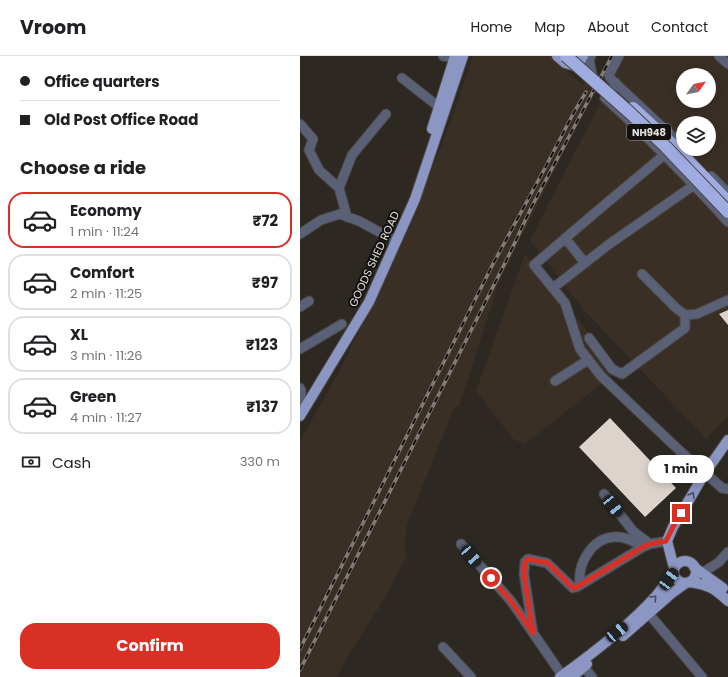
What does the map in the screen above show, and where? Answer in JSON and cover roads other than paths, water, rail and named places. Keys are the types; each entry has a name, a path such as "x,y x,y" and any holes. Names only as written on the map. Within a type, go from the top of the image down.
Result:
{"highway":[{"name":"NH948","path":"566,56 650,132 727,215"},
{"name":"NH948","path":"576,56 654,127 726,200"}],"main road":[{"path":"432,147 444,134 470,56"},
{"path":"557,56 565,63 576,66 583,56"},
{"path":"432,147 432,128 458,57"},
{"path":"432,147 458,57"},
{"name":"GOODS SHED ROAD","path":"301,415 369,302 415,199 432,147"},
{"path":"726,596 702,584 679,581 674,576 674,570 666,541 705,473 728,440"},
{"path":"666,541 726,596"},
{"path":"682,561 694,567 696,570 694,577 688,583 672,593 584,667 564,676 642,610 659,592 679,563 682,561"}],"street":[{"path":"443,56 458,57"},
{"path":"591,56 589,60 592,74"},
{"path":"619,56 609,75 676,140"},
{"path":"719,56 728,64"},
{"path":"402,78 439,107"},
{"path":"616,83 605,98 727,215"},
{"path":"339,188 352,156 386,114"},
{"path":"300,124 313,139 309,150 319,170 339,188 347,216"},
{"path":"664,155 534,265 565,303 580,350 601,376 681,452 722,488 728,489"},
{"path":"690,156 726,200"},
{"path":"552,288 694,185"},
{"path":"300,234 321,220 340,214 359,221 396,241"},
{"path":"565,238 585,263"},
{"path":"642,274 685,315 697,314 728,300"},
{"path":"300,306 309,301"},
{"path":"589,338 612,369 622,374 685,328 685,315"},
{"path":"300,349 342,324"},
{"path":"555,381 588,360"},
{"path":"300,388 301,415"},
{"path":"604,494 646,546"},
{"path":"580,585 579,578 583,560 587,552 599,542 607,538 614,537 625,538 646,546"},
{"path":"533,633 524,574 525,562 528,559 548,563 573,588 646,546 666,541"},
{"path":"461,544 511,601 564,676"},
{"path":"694,567 719,562 728,552"},
{"path":"648,614 702,677"},
{"path":"443,647 471,677"},
{"path":"584,667 592,677"}],"railway":[{"path":"300,670 510,253 532,206 612,56"},
{"path":"300,649 493,264 586,92"}]}
